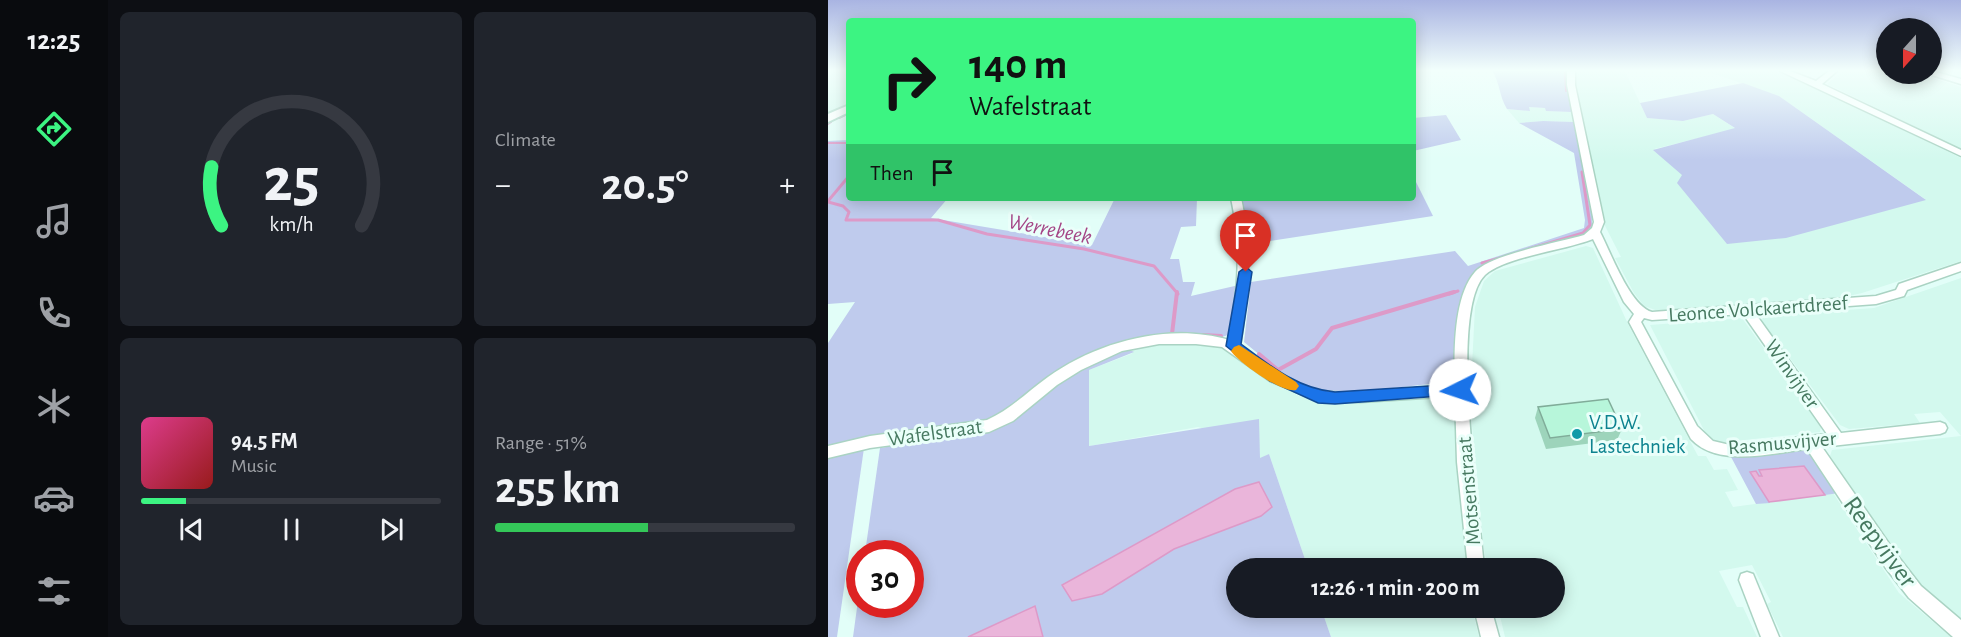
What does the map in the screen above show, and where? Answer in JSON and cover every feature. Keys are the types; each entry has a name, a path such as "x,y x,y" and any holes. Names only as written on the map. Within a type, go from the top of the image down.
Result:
{"street":[{"path":"1574,101 1599,222 1595,233"},
{"path":"1852,101 1961,153"},
{"path":"828,119 846,110"},
{"path":"1234,346 1246,272 1243,228 1237,201"},
{"name":"Leonce Volckaertdreef","path":"1595,233 1630,302 1641,313 1662,316 1876,300 1900,293 1903,287 1961,267"},
{"name":"Motsenstraat","path":"1475,558 1460,390 1469,294 1478,275 1493,265 1573,242 1595,233"},
{"name":"Winvijver","path":"1747,310 1837,438"},
{"name":"Rasmusvijver","path":"1641,313 1635,322 1698,438 1713,448 1730,451 1940,428"},
{"name":"Wafelstraat","path":"828,452 870,442 999,423 1026,405 1052,381 1066,372 1096,357 1138,342 1159,339 1196,339 1234,346 1275,377 1318,396 1360,397 1460,390"},
{"name":"Reepvijver","path":"1811,442 1891,561 1915,592 1961,632"},
{"path":"1747,580 1770,637"},
{"path":"1485,618 1490,637"}],"shaded area":[{"path":"828,101 846,101 846,104 828,113"},
{"path":"1503,101 1570,101 1572,112 1546,111 1545,108 1529,107 1530,111 1507,109"},
{"path":"1578,101 1639,101 1647,118 1683,121 1713,114 1736,129 1654,149 1925,199 1786,101 1843,101 1961,158 1961,261 1840,298 1658,311 1644,306 1634,293 1615,258 1621,257 1603,222"},
{"path":"1652,101 1786,101 1926,200 1786,238 1727,244 1677,183 1682,175 1653,150 1735,128 1713,114 1683,121 1647,118 1640,103"},
{"path":"1861,101 1961,101 1961,149"},
{"path":"1529,107 1546,108 1546,111 1572,112 1574,122 1519,123 1507,109 1529,111"},
{"path":"1446,115 1461,140 1416,150 1416,118"},
{"path":"1574,122 1592,212 1592,227 1584,234 1485,263 1474,273 1461,299 1458,313 1455,375 1448,382 1357,392 1327,392 1313,389 1283,374 1244,342 1251,282 1455,251 1468,266 1584,228 1585,220 1574,153 1519,123"},
{"path":"846,140 846,201 945,201 931,218 1092,245 1114,201 1197,201 1196,226 1181,227 1170,259 1179,259 1183,282 1195,282 1191,296 1239,285 1228,335 1222,337 1157,337 1053,375 1038,384 1024,400 985,422 878,436 828,446 828,343 855,302 828,304 828,141"},
{"path":"1416,182 1433,216 1250,244 1239,201 1416,201"},
{"path":"1586,246 1593,248 1629,326 1698,456 1706,456 1714,470 1727,469 1738,490 1725,492 1733,507 1833,493 1899,593 1951,637 1783,637 1767,604 1771,602 1752,565 1719,571 1737,607 1743,607 1757,637 1505,637 1500,618 1565,618 1565,558 1486,558 1470,405 1475,307 1484,281 1495,271"},
{"path":"1961,278 1961,436 1940,412 1914,414 1920,423 1849,429 1840,425 1762,321 1763,316 1874,308"},
{"path":"1742,318 1821,427 1820,432 1717,443 1708,438 1650,325"},
{"path":"1161,343 1213,343 1230,348 1257,372 1299,396 1319,401 1442,397 1453,400 1466,558 1305,558 1269,454 1260,459 1259,444 1198,427 1089,446 1089,370 1131,354 1133,352 1130,350"},
{"path":"1130,350 1134,352 1089,370 1089,446 1259,419 1260,458 1269,454 1305,558 1226,558 1226,618 1324,618 1331,637 853,637 856,618 924,618 924,540 867,540 880,448 979,433 1067,374"},
{"path":"1961,436 1961,620 1912,577 1830,456 1832,450"},
{"path":"864,448 851,540 846,540 846,574 837,637 828,637 828,455"},
{"path":"1803,449 1814,455 1839,493 1825,495 1804,466 1760,471 1763,476 1759,477 1770,503 1756,504 1730,455"},
{"path":"1804,466 1825,495 1769,502 1750,472 1756,471 1759,476 1762,476 1759,470"},
{"path":"1259,482 1272,507 1261,516 1174,549 1102,594 1072,601 1062,585 1235,489"},
{"path":"1035,606 1043,637 968,637"},
{"path":"1324,618 1474,618 1479,637 1331,637"}],"building":[{"path":"1608,399 1622,429 1550,438 1538,407"}],"waterway":[{"name":"Werrebeek","path":"839,118 846,114"},
{"name":"Werrebeek","path":"828,143 846,143"},
{"name":"Werrebeek","path":"1529,249 1583,233 1590,225 1582,172"},
{"name":"Werrebeek","path":"828,201 846,180"},
{"name":"Werrebeek","path":"828,202 843,206 849,212 846,220 938,220 987,234 1084,249 1154,266 1177,293"},
{"name":"Werrebeek","path":"1482,263 1511,255"},
{"name":"Werrebeek","path":"1449,294 1458,291"},
{"name":"Werrebeek","path":"1259,354 1278,370 1316,349 1332,328 1454,292"},
{"name":"Werrebeek","path":"1177,293 1172,334 1178,334"},
{"name":"Werrebeek","path":"1203,335 1221,336"}],"slow traffic":[{"path":"1239,351 1258,366 1291,386"}],"place":[{"name":"V.D.W. Lastechniek","path":"1577,434"}],"route":[{"path":"1246,272 1234,346 1258,366 1290,386 1318,396 1335,398 1460,390"}]}
